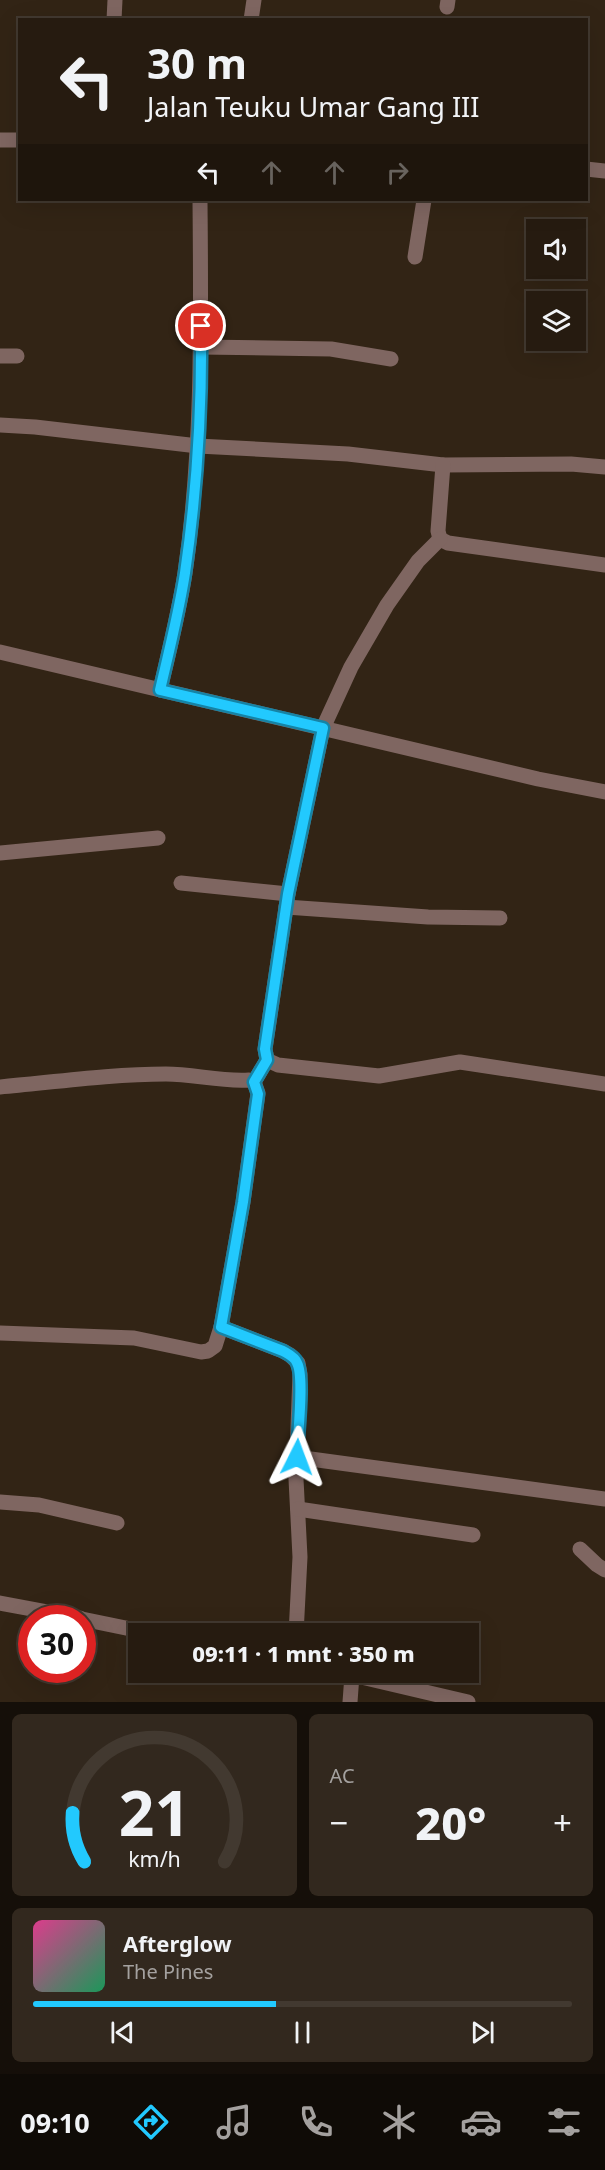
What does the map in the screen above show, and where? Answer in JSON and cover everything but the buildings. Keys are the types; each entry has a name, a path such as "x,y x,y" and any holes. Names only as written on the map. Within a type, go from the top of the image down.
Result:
{"street":[{"path":"114,18 115,0"},
{"path":"251,18 254,0"},
{"path":"0,140 18,140"},
{"path":"588,169 605,171"},
{"path":"160,690 185,574 198,446 201,347 200,201"},
{"path":"415,257 424,201"},
{"path":"201,347 331,349 391,359"},
{"path":"0,356 17,356"},
{"path":"0,425 198,446 348,454 443,465 605,466"},
{"path":"443,465 438,531 440,539 448,543 605,565"},
{"path":"0,1333 134,1338 201,1352 208,1351 215,1346 221,1327 243,1202 258,1094 254,1082 267,1060 265,1049 287,900 323,728 351,667 387,605 418,561 440,539"},
{"path":"0,652 538,779 605,792"},
{"path":"0,853 158,838"},
{"path":"181,883 287,900 428,917 500,918"},
{"path":"267,1060 278,1065 380,1076 460,1062 605,1084"},
{"path":"0,1087 87,1078 164,1074 254,1082"},
{"path":"221,1327 283,1351 298,1363 300,1382 297,1457 300,1557 297,1623"},
{"path":"297,1457 605,1499"},
{"path":"0,1502 39,1505 117,1523"},
{"path":"298,1509 473,1535"},
{"path":"580,1549 605,1570"},
{"path":"0,1602 18,1606"},
{"path":"96,1622 128,1629"},
{"path":"347,1683 350,1702"},
{"path":"385,1683 468,1702"}],"route":[{"path":"201,326 198,446 189,540 180,602 160,690 323,728 288,894 264,1055 267,1060 254,1082 258,1094 243,1202 221,1327 283,1351 298,1363 300,1391 297,1457"}]}
